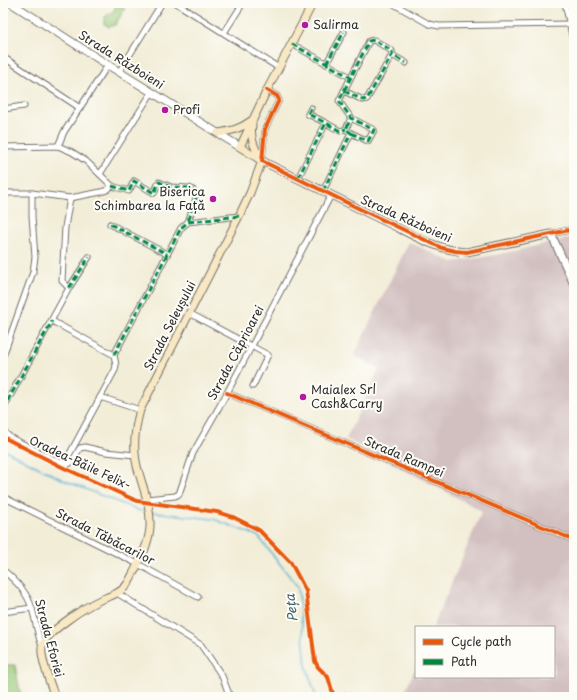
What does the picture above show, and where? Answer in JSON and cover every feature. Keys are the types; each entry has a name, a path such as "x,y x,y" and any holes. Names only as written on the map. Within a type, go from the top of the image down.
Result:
{"main road":[{"path":"240,146 267,90 313,3"},
{"path":"218,133 243,127 253,120"},
{"path":"253,120 251,131 255,148 262,161"},
{"name":"Strada Războieni","path":"240,146 262,161"},
{"name":"Strada Seleușului","path":"117,593 124,589 127,585 138,564 149,535 149,509 138,473 135,455 136,431 140,410 250,193 262,161"},
{"path":"42,646 49,636 73,616 98,601 117,593"},
{"name":"Strada Eforiei","path":"42,646 43,658 55,697"}],"street":[{"name":"Strada Războieni","path":"11,3 119,72 240,146"},
{"path":"119,72 162,3"},
{"path":"176,3 279,68"},
{"path":"224,33 243,3"},
{"path":"392,3 429,24 439,26 570,24"},
{"path":"565,3 574,45"},
{"path":"326,64 344,32"},
{"path":"346,129 368,141 374,130 351,118 339,101 369,41 371,40 392,51 392,55 406,63"},
{"path":"292,44 350,77"},
{"path":"344,91 363,100 367,99 392,55"},
{"path":"3,57 80,108"},
{"path":"58,146 64,132 108,65"},
{"path":"262,161 265,129 279,100 277,96 267,90"},
{"path":"100,174 152,92"},
{"path":"3,109 24,106"},
{"path":"311,108 308,114 340,131 346,129 351,118"},
{"path":"298,178 326,123"},
{"path":"323,191 351,133"},
{"path":"3,147 58,146 72,152 86,161 112,186 129,191 134,181 154,193 159,182 171,187 193,190 196,198 188,222 181,228 114,355 116,365 115,370 67,459 64,462 58,462"},
{"name":"Strada Războieni","path":"262,161 442,248 455,251 467,252 574,229"},
{"path":"3,194 32,193 70,198 107,190 112,186"},
{"path":"3,356 33,272 35,257 32,193"},
{"name":"Strada Căprioarei","path":"147,499 175,496 179,494 193,453 227,393 331,195"},
{"path":"70,198 65,227 62,281 70,288"},
{"path":"188,222 238,216"},
{"path":"110,224 167,254"},
{"path":"551,234 573,278"},
{"path":"3,409 70,288 89,257"},
{"path":"189,313 268,355 253,386"},
{"path":"52,321 114,355"},
{"name":"Strada Rampei","path":"227,393 574,540"},
{"path":"100,397 140,410"},
{"path":"4,431 10,438 65,465 73,461 80,448 85,447 106,452 135,455"},
{"name":"Strada Tăbăcarilor","path":"3,497 138,564 198,596"},
{"name":"Strada Eforiei","path":"3,570 22,589 28,598 42,646"},
{"path":"117,593 201,645 222,676 230,697"},
{"path":"3,612 32,608"}],"shaded area":[{"path":"574,237 574,697 402,697 415,669 415,678 555,678 555,626 433,626 482,511 346,439 379,369 354,355 409,242 452,262 496,255"}],"green space":[{"path":"117,4 125,9 115,25 109,27 104,24 104,18 109,13 112,13"},
{"path":"3,660 6,665 15,665 21,697 3,697"}],"waterway":[{"name":"Peța","path":"3,449 63,480 140,511 146,511"},
{"name":"Peța","path":"152,512 213,519 258,536 298,587 306,665 316,697"}],"marked path":[{"path":"326,64 344,32"},
{"path":"351,133 368,141 374,130 351,118 339,101 369,41 374,40 392,51 392,55 406,63"},
{"path":"292,44 350,77"},
{"path":"344,91 363,100 367,99 392,55"},
{"path":"311,108 308,114 326,123"},
{"path":"323,191 351,133 346,129 351,118"},
{"path":"298,178 326,123 340,131 346,129"},
{"path":"112,186 129,191 134,181 154,193 159,182 171,187 189,188 193,190 196,198 188,222"},
{"path":"114,355 181,228 188,222 239,216"},
{"path":"110,224 167,254"},
{"path":"69,288 89,257"},
{"path":"571,277 574,274"},
{"path":"3,409 52,321"}],"cycle path":[{"path":"267,90 277,96 279,100 265,129 262,161 442,248 467,252 574,229"},
{"path":"227,393 574,540"},
{"name":"Oradea-Băile Felix-","path":"3,437 62,467 137,501 217,512 233,517 259,530 291,563 306,591 315,661 318,667 328,677 334,697"}],"place":[{"name":"Salirma","path":"305,25"},
{"name":"Profi","path":"165,110"},
{"name":"Biserica Schimbarea la Față","path":"213,199"},
{"name":"Maialex Srl Cash&Carry","path":"303,397"}]}
